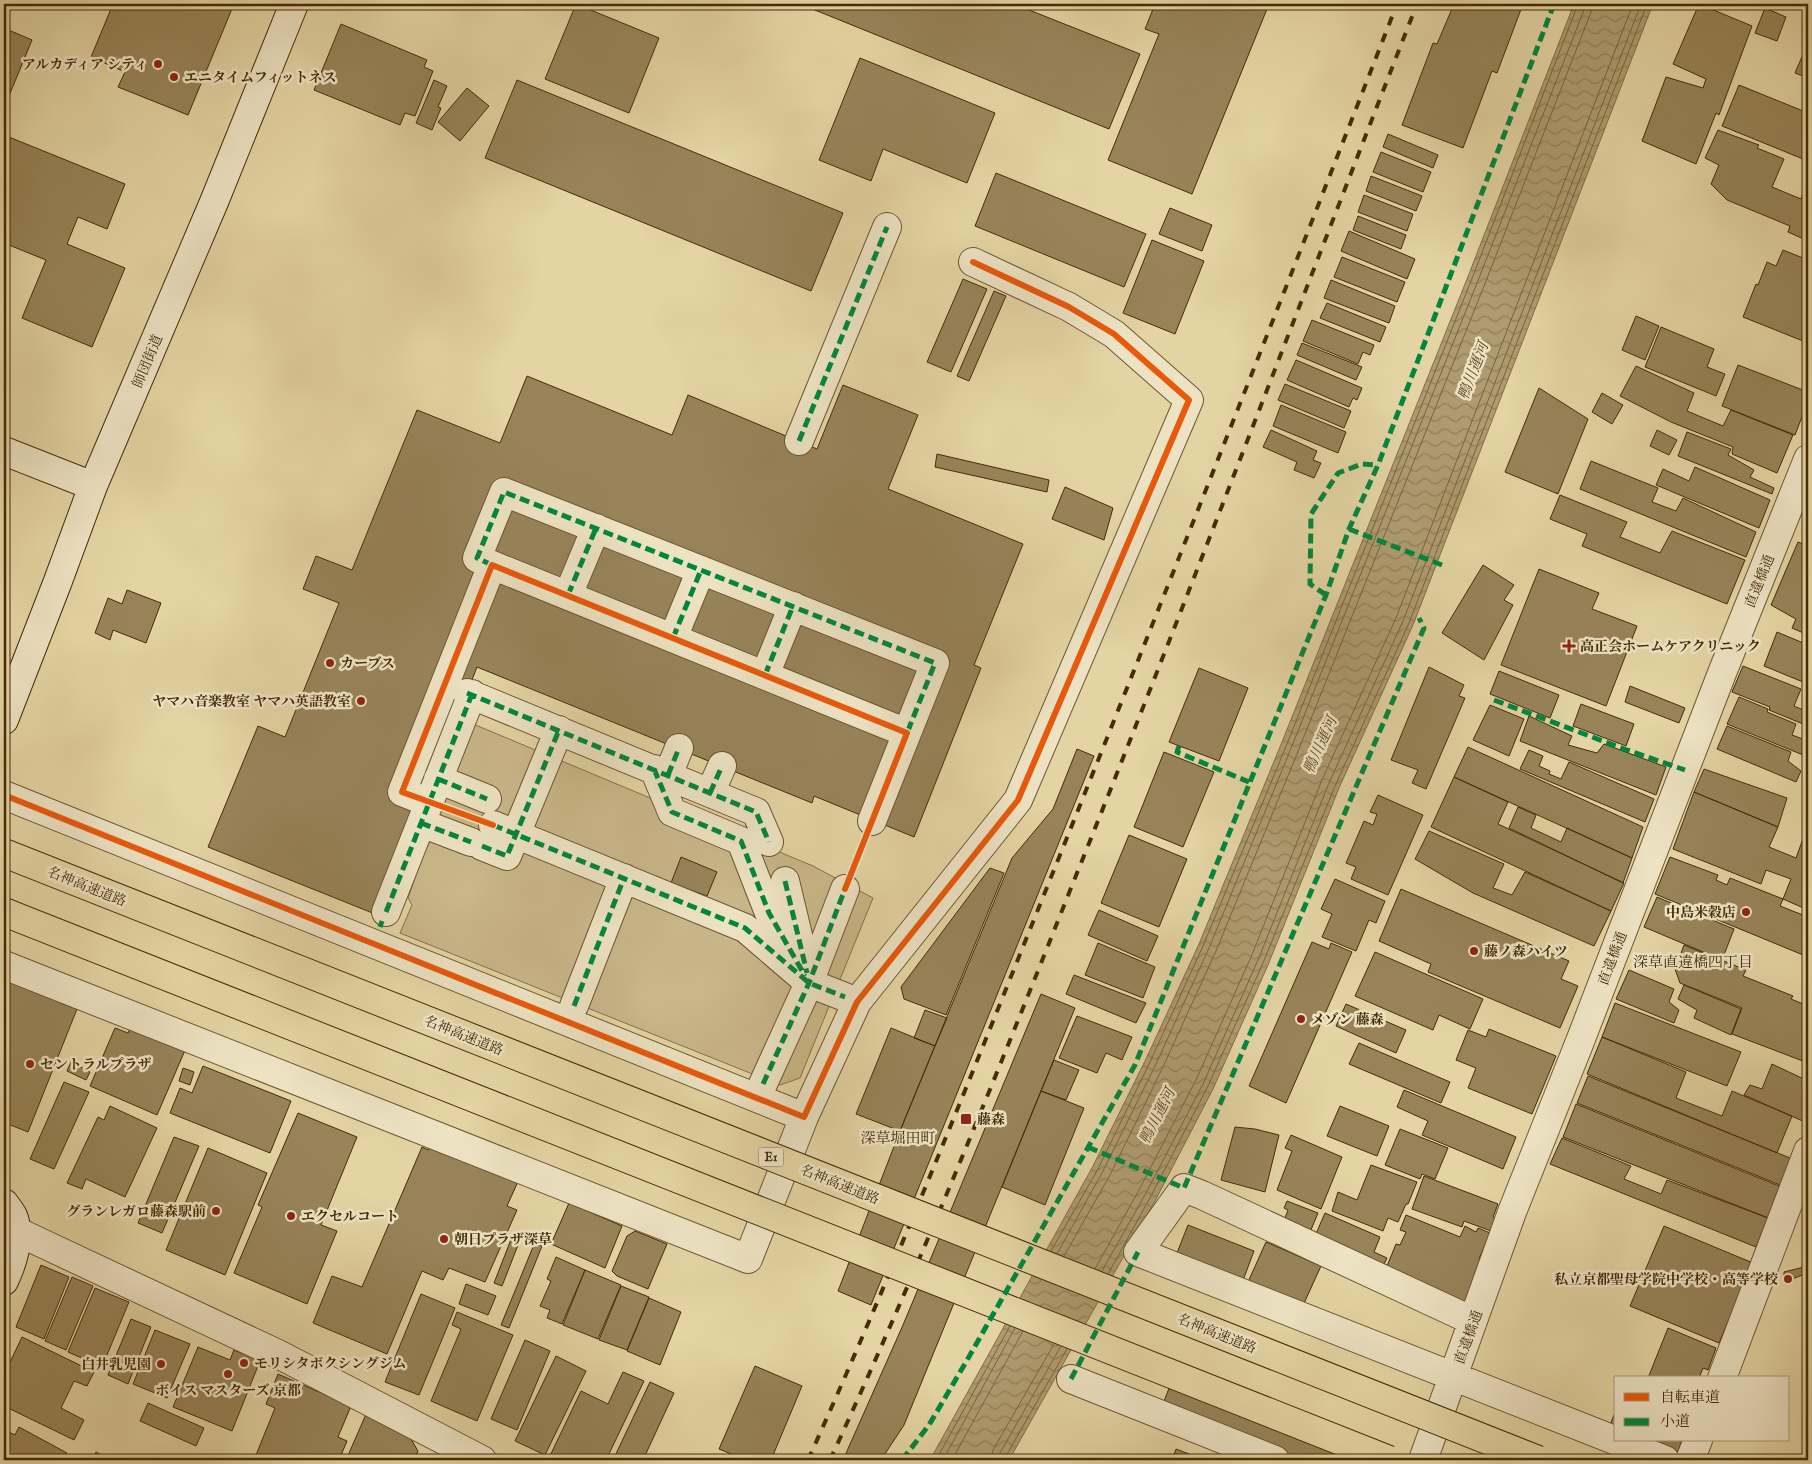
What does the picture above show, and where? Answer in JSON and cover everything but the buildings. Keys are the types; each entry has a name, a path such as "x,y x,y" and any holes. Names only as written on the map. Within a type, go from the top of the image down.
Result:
{"highway":[{"name":"名神高速道路","path":"4,853 1538,1460"},
{"path":"4,912 1389,1460"}],"street":[{"name":"師団街道","path":"4,720 93,486 214,202 294,4"},
{"path":"799,441 887,227"},
{"path":"4,965 748,1259 804,1117 857,1002 1018,800 1189,400 1114,334 1069,307 973,262"},
{"path":"4,451 93,486"},
{"name":"直違橋通","path":"1422,1460 1512,1212 1722,673 1808,459"},
{"path":"872,821 907,734 935,663 504,492 477,558 907,734"},
{"path":"568,595 596,528"},
{"path":"492,564 402,792 421,819 490,829 624,878 745,928 809,983 845,997"},
{"path":"673,638 701,570"},
{"path":"765,675 793,606"},
{"path":"383,920 470,694 756,812 769,842"},
{"path":"490,829 559,730"},
{"path":"661,772 679,748"},
{"path":"710,793 722,766"},
{"path":"661,772 672,812 741,841 769,913 809,983"},
{"path":"4,795 804,1117"},
{"path":"421,819 490,829"},
{"path":"574,1006 624,878"},
{"path":"785,881 809,983"},
{"path":"763,1084 809,983 845,889"},
{"path":"1723,1376 1808,1152"},
{"path":"1473,1321 1184,1188 1138,1252 1614,1440"},
{"path":"4,1203 13,1216 16,1230 13,1261 4,1281"},
{"path":"16,1230 278,1354 482,1460"},
{"path":"1071,1379 1275,1460"},
{"path":"1619,1442 1665,1460"},
{"path":"1690,1460 1697,1442"}],"shaded area":[{"path":"466,721 813,866 873,898 800,1078 780,1085 400,933 412,905 408,898"}],"water":[{"name":"鴨川運河","path":"1574,4 1653,4 1413,625 1339,788 1268,965 1213,1089 1156,1199 1009,1460 930,1460 1093,1166 1146,1059 1199,944 1469,274"}],"railway":[{"path":"808,1460 906,1235 968,1083 1103,749 1397,4"},
{"path":"830,1460 923,1249 1012,1036 1157,671 1417,4"}],"marked path":[{"path":"902,1460 929,1425 1135,1065 1326,595 1349,529 1378,465 1554,4"},
{"path":"799,441 887,227"},
{"path":"1326,595 1310,584 1311,514 1338,473 1362,464 1378,465"},
{"path":"492,565 477,558 504,492 935,663 907,733"},
{"path":"568,595 596,528"},
{"path":"1349,529 1442,565"},
{"path":"673,638 701,570"},
{"path":"765,675 793,606"},
{"path":"1088,1147 1184,1188 1424,628 1419,618"},
{"path":"467,693 756,812 769,842"},
{"path":"386,912 472,694"},
{"path":"1494,700 1685,770"},
{"path":"482,846 507,856 559,730"},
{"path":"1179,746 1177,752 1249,782"},
{"path":"668,775 679,748"},
{"path":"710,793 722,766"},
{"path":"654,769 672,812 741,841 769,913 805,976"},
{"path":"438,779 487,799"},
{"path":"421,823 471,842"},
{"path":"493,825 745,928 809,983 845,997"},
{"path":"574,1006 624,878"},
{"path":"785,881 807,973"},
{"path":"763,1084 809,983 845,889"},
{"path":"380,927 382,921"},
{"path":"1071,1379 1138,1252"}],"cycle path":[{"path":"4,795 804,1117 857,1002 1018,800 1189,400 1114,334 1069,307 973,262"},
{"path":"493,825 402,792 492,565 907,733 845,889"}],"place":[{"name":"アルカディア シティ","path":"158,64"},
{"name":"エニタイムフィットネス","path":"174,77"},
{"name":"高正会ホームケアクリニック","path":"1569,646"},
{"name":"カーブス","path":"330,663"},
{"name":"ヤマハ音楽教室 ヤマハ英語教室","path":"361,701"},
{"name":"中島米穀店","path":"1746,912"},
{"name":"藤ノ森ハイツ","path":"1474,951"},
{"name":"メゾン 藤森","path":"1301,1019"},
{"name":"セントラルプラザ","path":"30,1064"},
{"name":"藤森","path":"966,1119"},
{"name":"グランレガロ藤森駅前","path":"216,1211"},
{"name":"エクセルコート","path":"291,1216"},
{"name":"朝日プラザ深草","path":"444,1239"},
{"name":"私立京都聖母学院中学校・高等学校","path":"1788,1279"},
{"name":"モリシタボクシングジム","path":"244,1363"},
{"name":"白井乳児園","path":"161,1364"},
{"name":"ボイス マスターズ 京都","path":"228,1374"}],"district":[{"name":"深草直違橋四丁目","path":"1693,962"},
{"name":"深草堀田町","path":"898,1138"}]}
